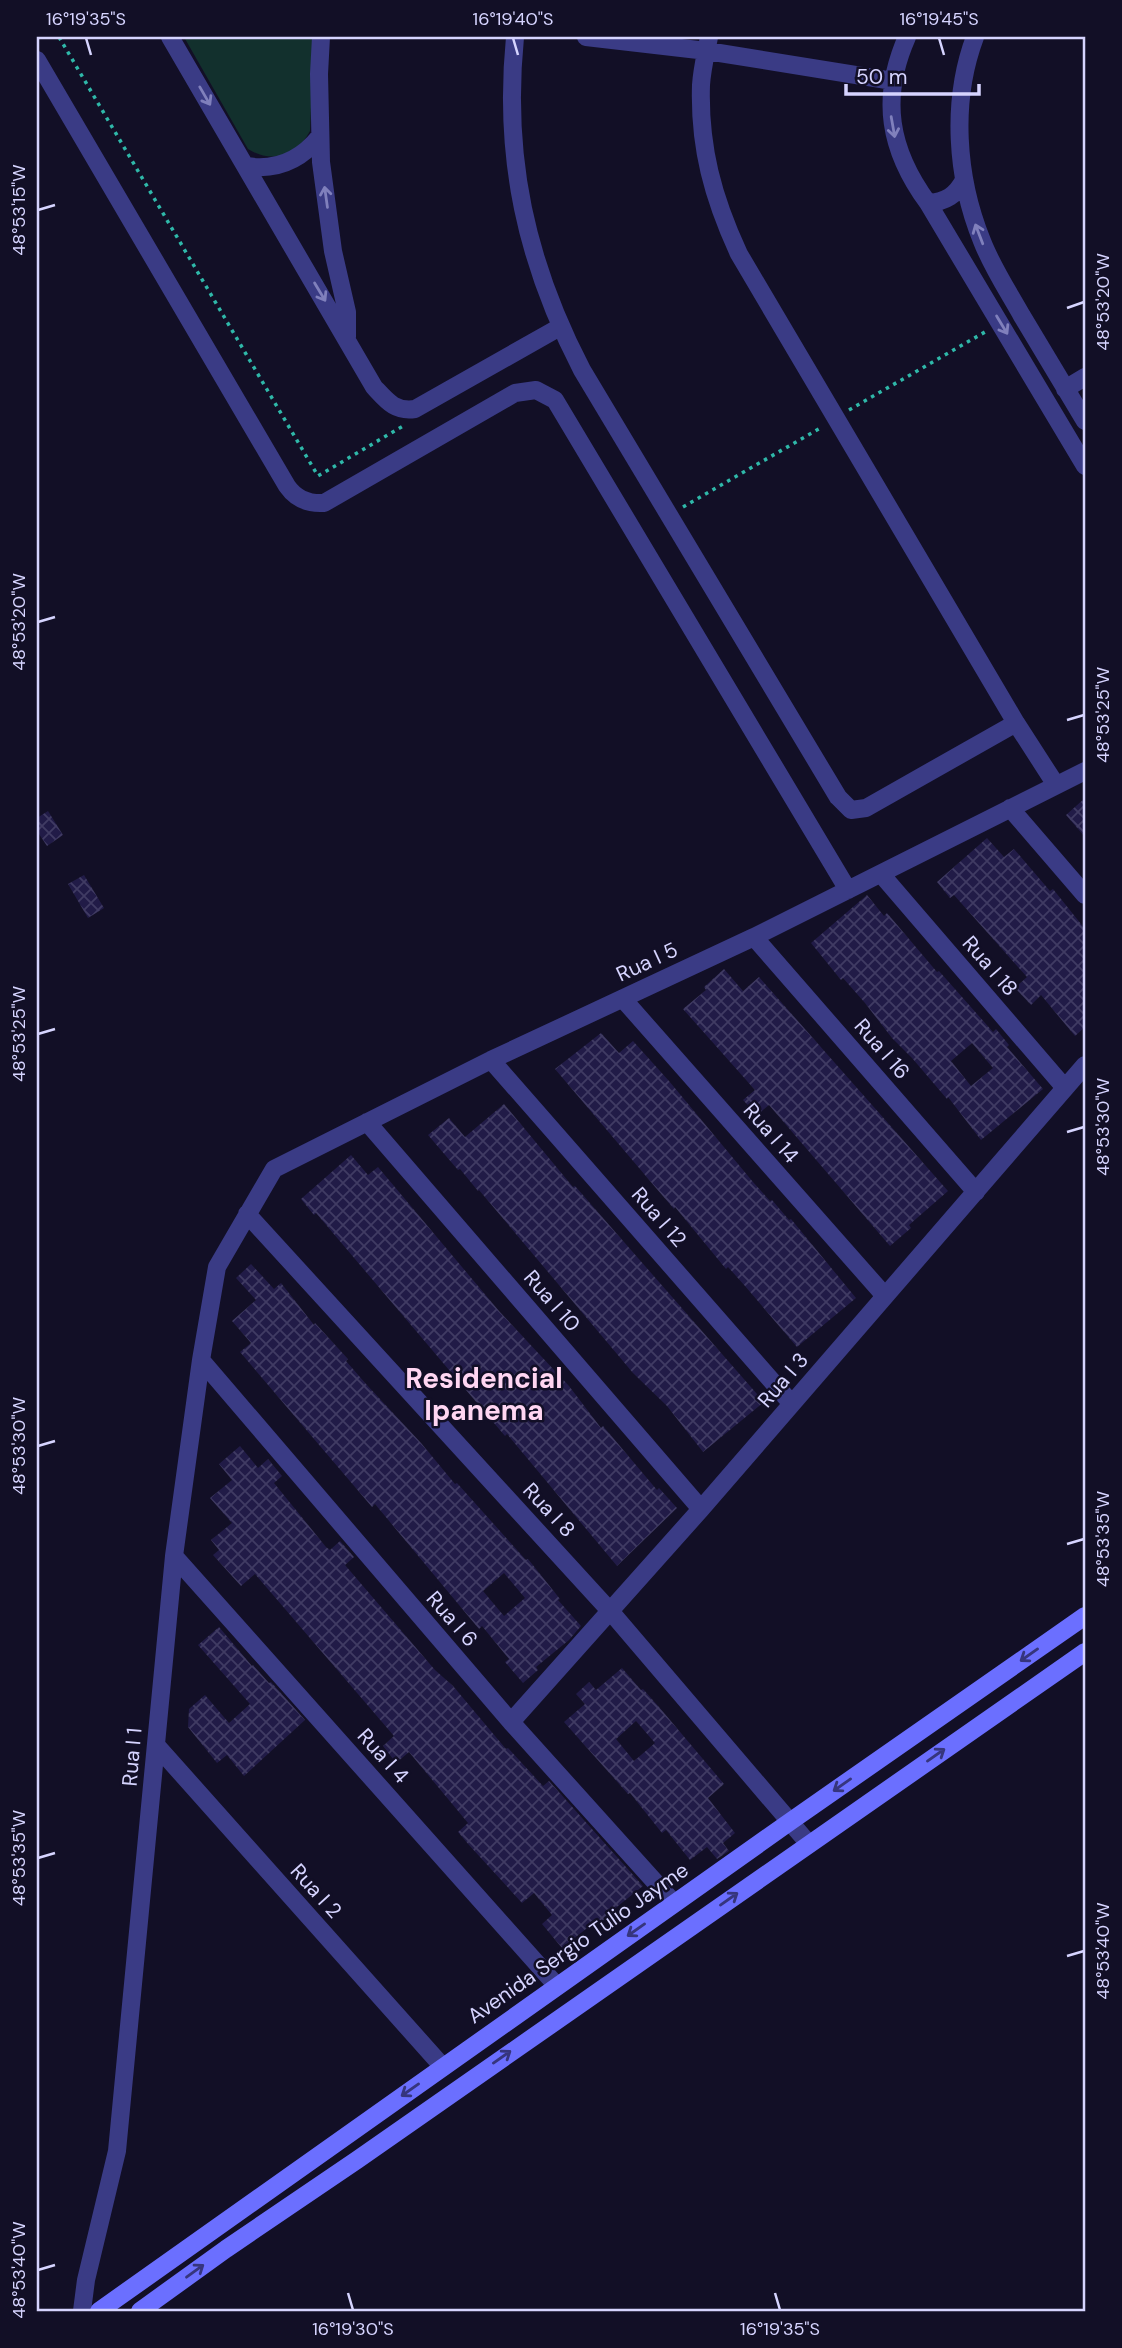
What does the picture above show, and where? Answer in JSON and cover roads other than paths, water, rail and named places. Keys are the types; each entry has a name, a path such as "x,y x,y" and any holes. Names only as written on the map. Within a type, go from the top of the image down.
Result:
{"street":[{"path":"170,37 374,387 396,408 405,411 415,409 560,327"},
{"path":"321,37 321,162 333,251 347,312 347,337"},
{"path":"515,37 511,102 516,173 530,242 560,327 582,370 838,797 851,810 866,808 1016,723"},
{"path":"586,37 708,44 892,81"},
{"path":"906,37 892,81 891,113 899,152 916,187 1085,466"},
{"path":"975,37 965,70 961,147 964,180 974,219 992,264 1085,421"},
{"path":"708,44 701,83 702,127 710,177 721,215 739,254 1016,723 1056,785"},
{"path":"37,60 287,485 299,498 324,503 515,393 536,390 555,400 848,890"},
{"path":"246,166 271,167 294,160 313,146 320,136"},
{"path":"928,203 946,200 954,195 964,180"},
{"path":"1065,389 1085,377"},
{"name":"Rua I 5","path":"247,1214 274,1169 491,1060 754,937 1085,771"},
{"path":"1010,808 1085,895"},
{"name":"Rua I 18","path":"881,874 1065,1088"},
{"name":"Rua I 16","path":"754,937 976,1192"},
{"name":"Rua I 14","path":"623,999 886,1296"},
{"name":"Rua I 12","path":"491,1060 792,1404"},
{"name":"Rua I 3","path":"511,1722 701,1510 1085,1065"},
{"name":"Rua I 10","path":"367,1122 701,1510"},
{"name":"Rua I 1","path":"82,2311 86,2280 117,2151 174,1556 201,1360 217,1266 247,1214"},
{"name":"Rua I 8","path":"247,1214 611,1612 808,1844"},
{"name":"Rua I 6","path":"201,1360 511,1722 674,1903"},
{"name":"Rua I 4","path":"174,1556 557,1986"},
{"name":"Avenida Sergio Tulio Jayme","path":"99,2311 674,1903 1085,1616"},
{"path":"140,2311 1085,1651"},
{"name":"Rua I 2","path":"156,1745 443,2067"}],"district":[{"name":"Residencial Ipanema","path":"484,1394"}]}
